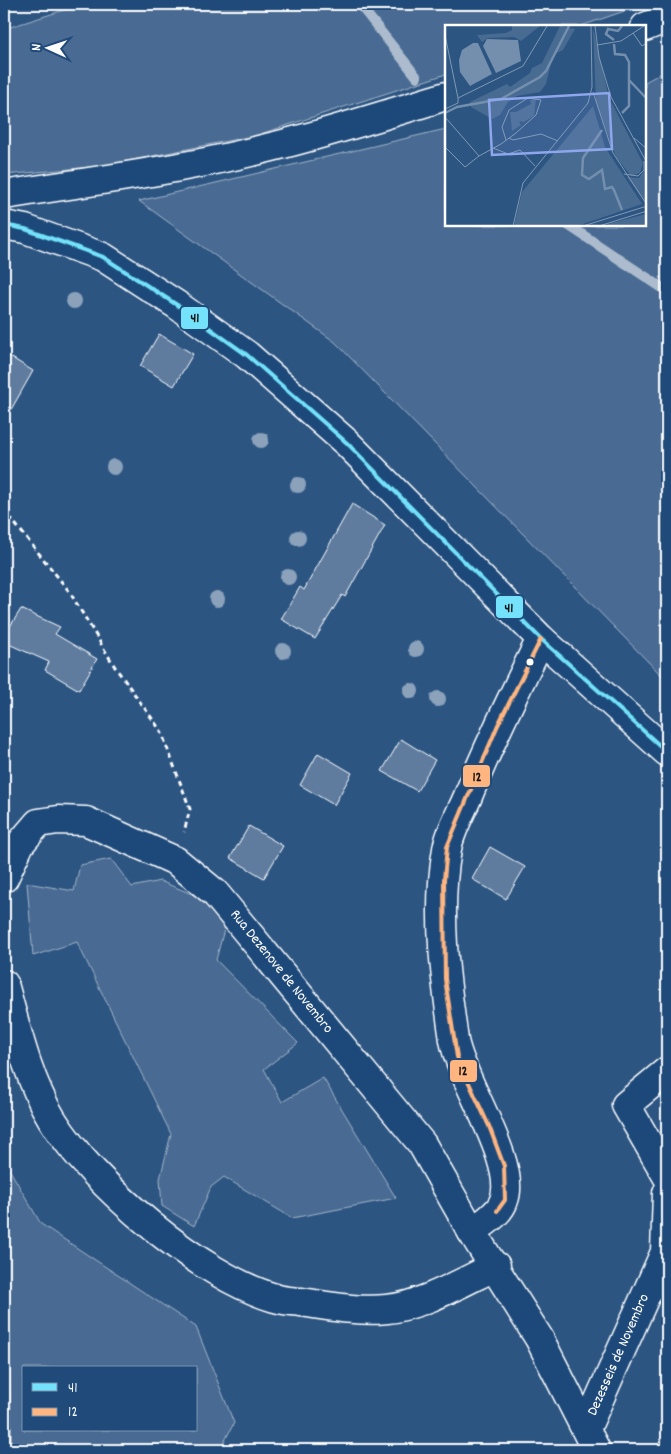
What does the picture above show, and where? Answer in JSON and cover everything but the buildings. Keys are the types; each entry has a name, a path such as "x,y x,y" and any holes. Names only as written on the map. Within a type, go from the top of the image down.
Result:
{"main road":[{"path":"646,27 667,18"},
{"path":"4,195 191,165 254,151 363,122 445,96"},
{"path":"4,225 25,229 103,257 178,305 247,355 347,443 540,638 667,752"},
{"path":"472,1232 496,1212 505,1200 504,1166 489,1126 457,1057 445,978 443,926 447,847 497,727 540,638"},
{"name":"Rua Dezenove de Novembro","path":"4,878 20,844 38,824 58,820 86,821 176,861 215,893 422,1144 472,1232 496,1266 539,1338 591,1440"},
{"path":"4,984 26,1061 52,1118 62,1133 84,1161 139,1217 225,1276 276,1299 335,1308 388,1309 417,1302 496,1266"},
{"path":"667,1071 626,1105 667,1176"},
{"name":"Dezesseis de Novembro","path":"591,1440 665,1252 667,1193"}],"path":[{"path":"4,510 69,591 115,667 161,732 190,809 176,861"}],"shaded area":[{"path":"83,4 645,4 584,25 445,25 445,74 257,135 102,166 4,175 4,29"},
{"path":"667,70 667,681 335,342 139,201 445,129 445,226 646,226 646,81"},
{"path":"111,859 132,887 160,881 214,903 227,918 216,960 298,1043 264,1069 282,1102 323,1078 396,1198 292,1218 224,1177 211,1187 194,1226 162,1206 160,1179 171,1134 77,942 33,956 27,883 74,891 80,865"},
{"path":"4,1160 41,1224 196,1327 234,1423 220,1450 4,1450"}],"waterway":[{"path":"359,4 417,77"},
{"path":"570,226 667,291"},
{"path":"4,1308 7,1450"}],"transit line":[{"name":"41","path":"4,225 25,229 103,257 177,305 247,355 347,443 541,639 667,752"},
{"name":"12","path":"497,1211 505,1200 504,1166 489,1126 457,1057 445,979 444,880 447,847 497,727 541,639"}]}
